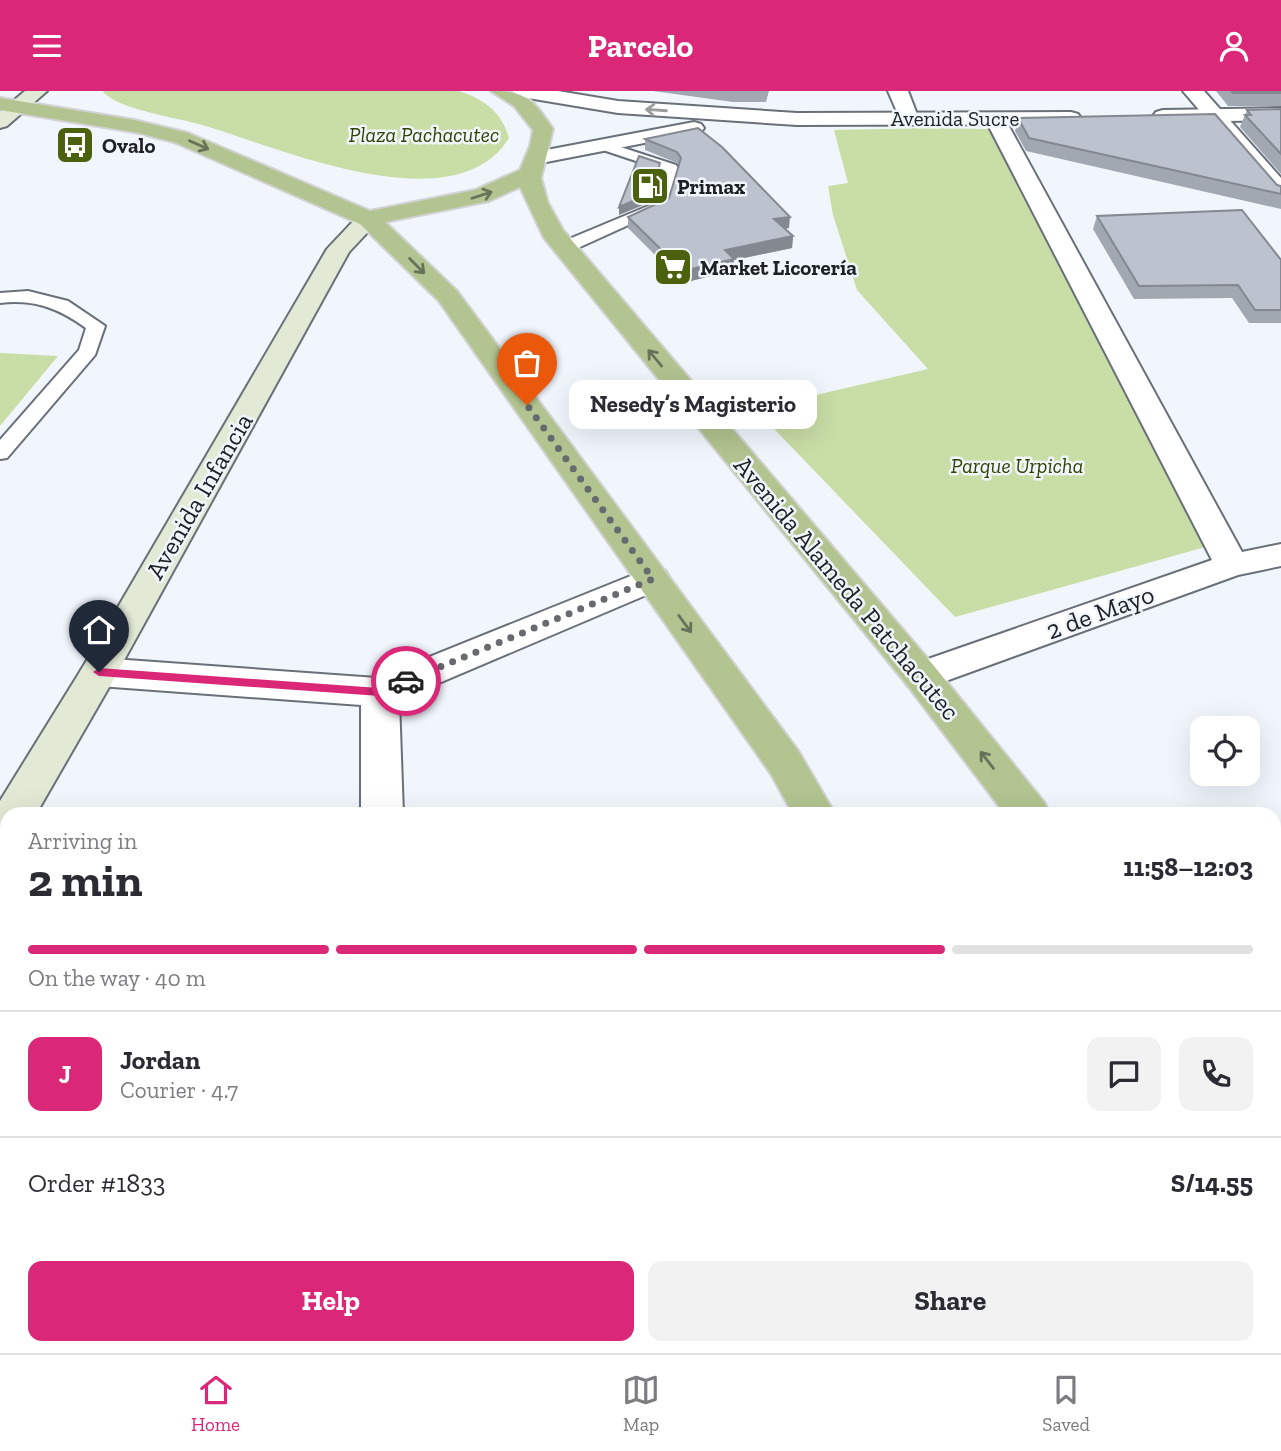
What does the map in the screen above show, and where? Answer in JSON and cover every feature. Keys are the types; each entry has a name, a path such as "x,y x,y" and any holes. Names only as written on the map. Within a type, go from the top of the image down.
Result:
{"highway":[{"path":"368,219 481,196 533,166 544,139 543,129 522,102 501,91"},
{"path":"69,94 81,108 134,126"},
{"path":"9,105 134,126 181,137 368,219 449,296 785,763 810,807"},
{"name":"Avenida Alameda Patchacutec","path":"533,166 539,206 552,233 563,248 921,676 1024,807"}],"main road":[{"path":"0,122 9,105 37,91"},
{"name":"Avenida Infancia","path":"19,807 99,672 339,249 368,219"}],"street":[{"name":"Avenida Sucre","path":"522,91 618,107 797,119"},
{"path":"898,91 908,117"},
{"path":"1193,91 1281,193"},
{"path":"1147,117 1281,114"},
{"name":"Avenida Sucre","path":"533,166 603,145 694,128 797,119 1092,117"},
{"path":"995,119 1231,565"},
{"name":"2 de Mayo","path":"921,676 1231,565 1281,555"},
{"path":"99,672 380,692 653,579"},
{"path":"380,692 382,807"}],"lane":[{"path":"563,248 660,207 671,169 603,145"},
{"path":"0,298 31,295 61,302 96,325 88,351 0,453"}],"green space":[{"name":"Plaza Pachacutec","path":"103,91 459,91 477,98 491,108 509,138 483,164 449,176 408,178 364,173 274,149 202,125 133,108"},
{"name":"Parque Urpicha","path":"988,129 1209,546 955,617 755,409 928,369 857,290 833,215 828,186 848,183 834,130"},
{"path":"0,353 58,356 0,426"}],"building":[{"path":"1231,91 1281,91 1281,93 1233,93"},
{"path":"1281,109 1281,154 1245,115 1251,115 1247,110"},
{"path":"1215,114 1277,185 1281,186 1281,194 1029,138 1018,118"},
{"path":"698,128 722,147 790,217 774,219 793,236 725,250 734,259 683,271 628,217 669,198 681,158 677,152 645,139"},
{"path":"639,156 660,163 651,193 619,207"},
{"path":"1242,210 1281,260 1281,310 1255,310 1238,285 1139,286 1097,216"}],"way so far":[{"path":"406,681 653,579 527,405"}],"place":[{"name":"Ovalo","path":"75,145"},
{"name":"Primax","path":"650,186"},
{"name":"Market Licorería","path":"673,267"},
{"name":"Nesedy’s Magisterio","path":"527,405"}],"route":[{"path":"99,672 380,692 406,681"}]}
